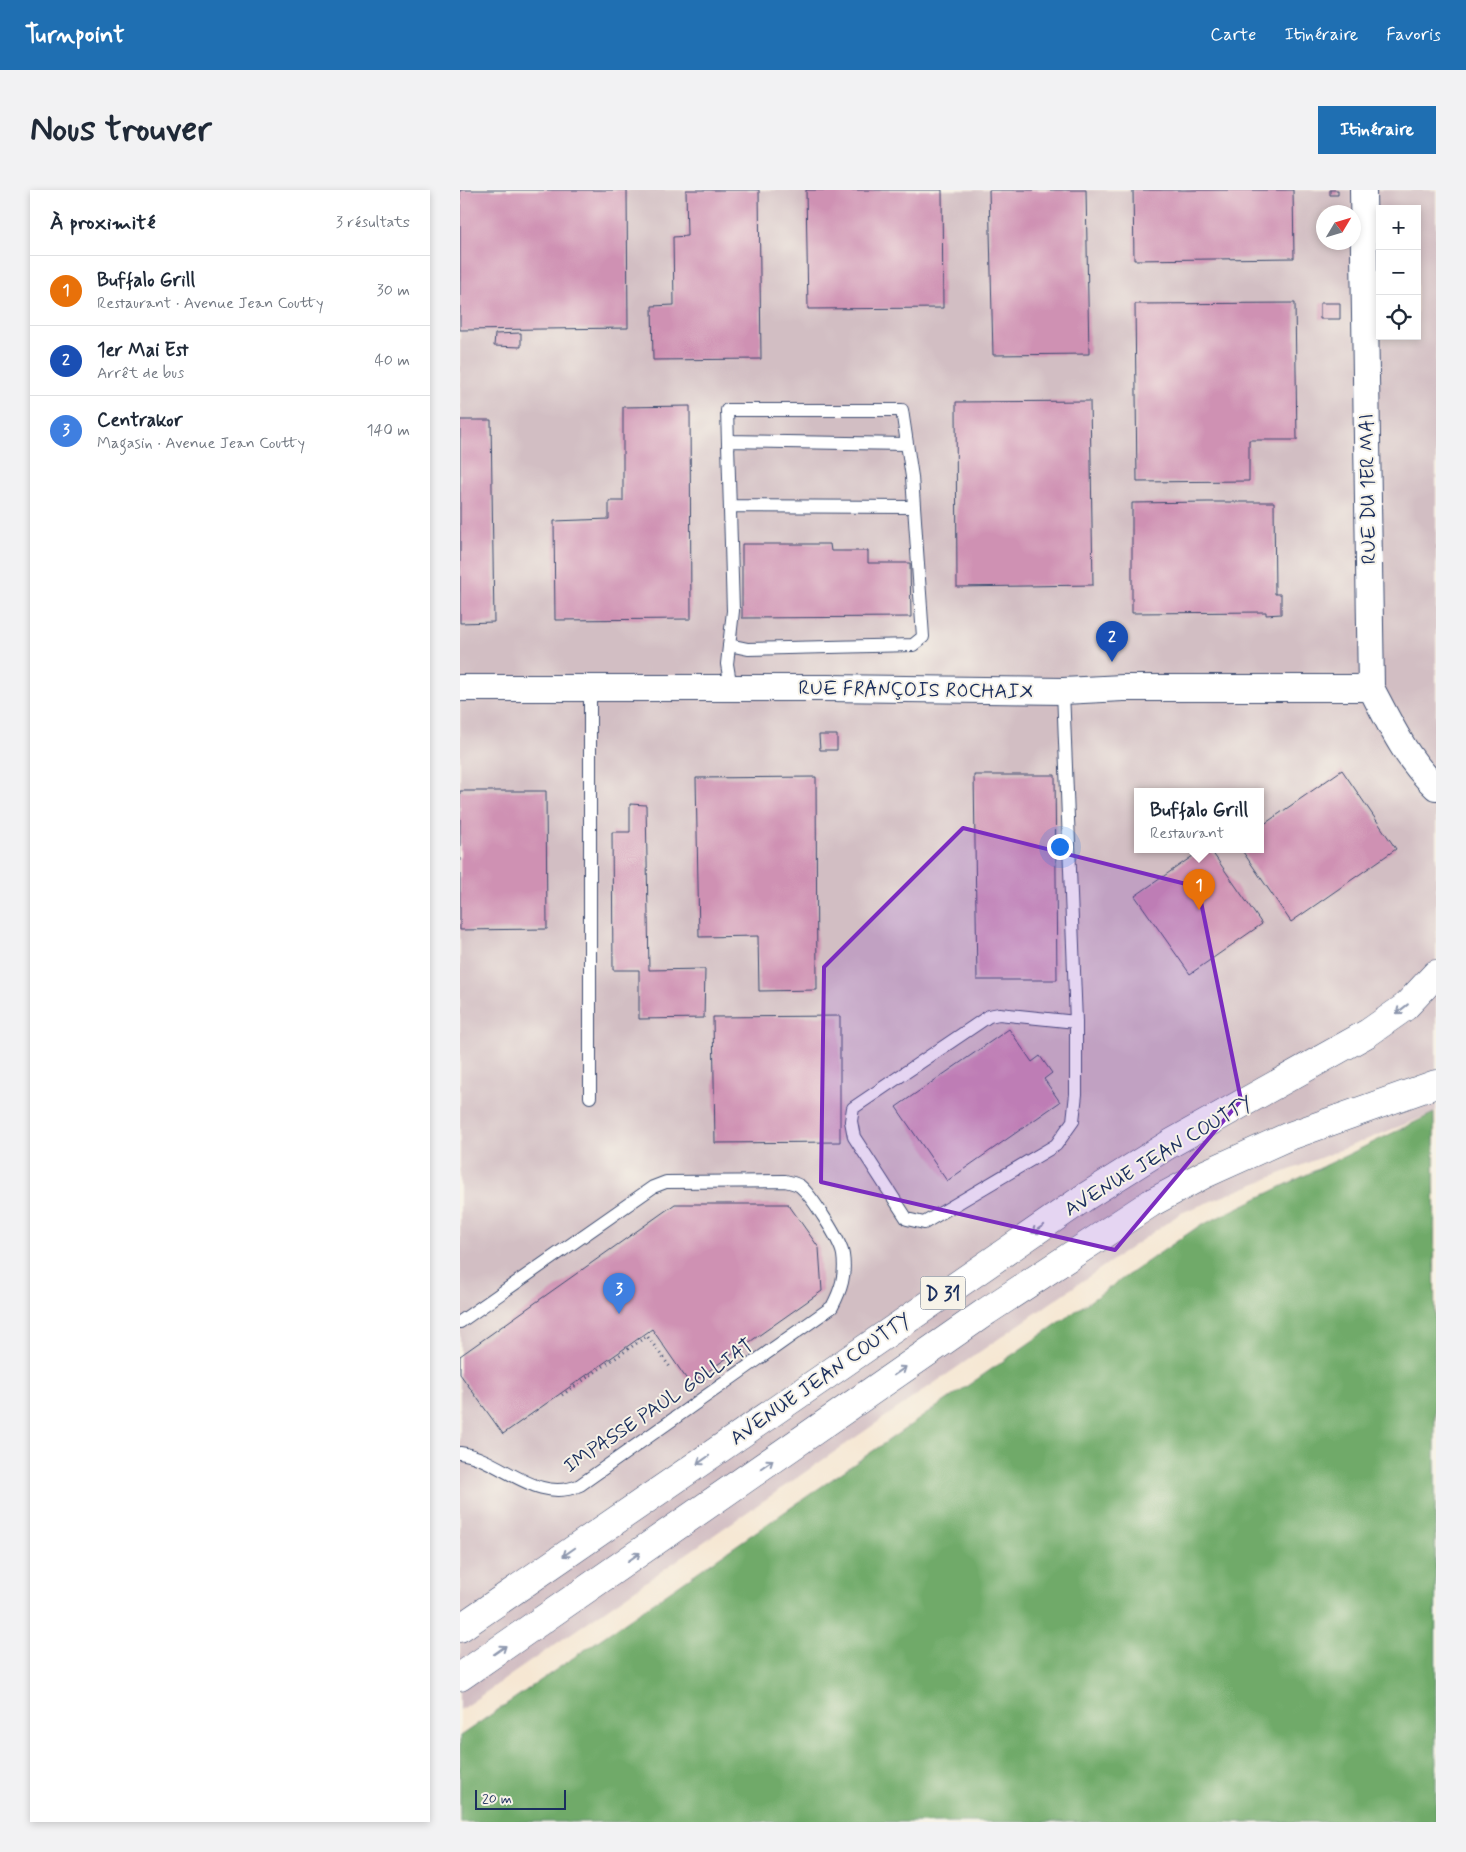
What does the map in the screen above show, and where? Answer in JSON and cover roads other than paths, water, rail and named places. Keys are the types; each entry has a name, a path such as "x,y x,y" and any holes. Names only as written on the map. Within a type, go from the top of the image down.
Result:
{"main road":[{"name":"AVENUE JEAN COUTTY","path":"460,1628 1085,1197 1168,1144 1368,1033 1405,1007 1436,974"},
{"name":"AVENUE JEAN COUTTY","path":"460,1678 987,1311 1151,1203 1205,1174 1287,1138 1436,1084"}],"street":[{"name":"RUE DU 1ER MAI","path":"1363,190 1371,688 1396,737 1429,781 1436,806"},
{"name":"RUE FRANÇOIS ROCHAIX","path":"460,688 1063,691 1123,688 1371,688"}],"lane":[{"path":"729,645 748,649 913,645 923,636 914,507 902,410 727,410 733,610 726,664 731,688"},
{"path":"728,441 907,444"},
{"path":"730,506 914,507"},
{"path":"590,690 590,1097"},
{"path":"1063,691 1076,1022 1076,1094 1073,1121 1056,1145 924,1223 907,1219 854,1137 851,1121 853,1108 989,1016 1000,1014 1076,1022"},
{"name":"IMPASSE PAUL GOLLIAT","path":"460,1322 653,1187 666,1182 785,1181 795,1184 805,1191 836,1238 843,1254 844,1272 841,1290 832,1308 580,1485 571,1489 550,1491 476,1458 460,1453"}],"place":[{"name":"1er Mai Est","path":"1112,662"},
{"name":"Buffalo Grill","path":"1199,910"},
{"name":"Centrakor","path":"619,1314"}]}
